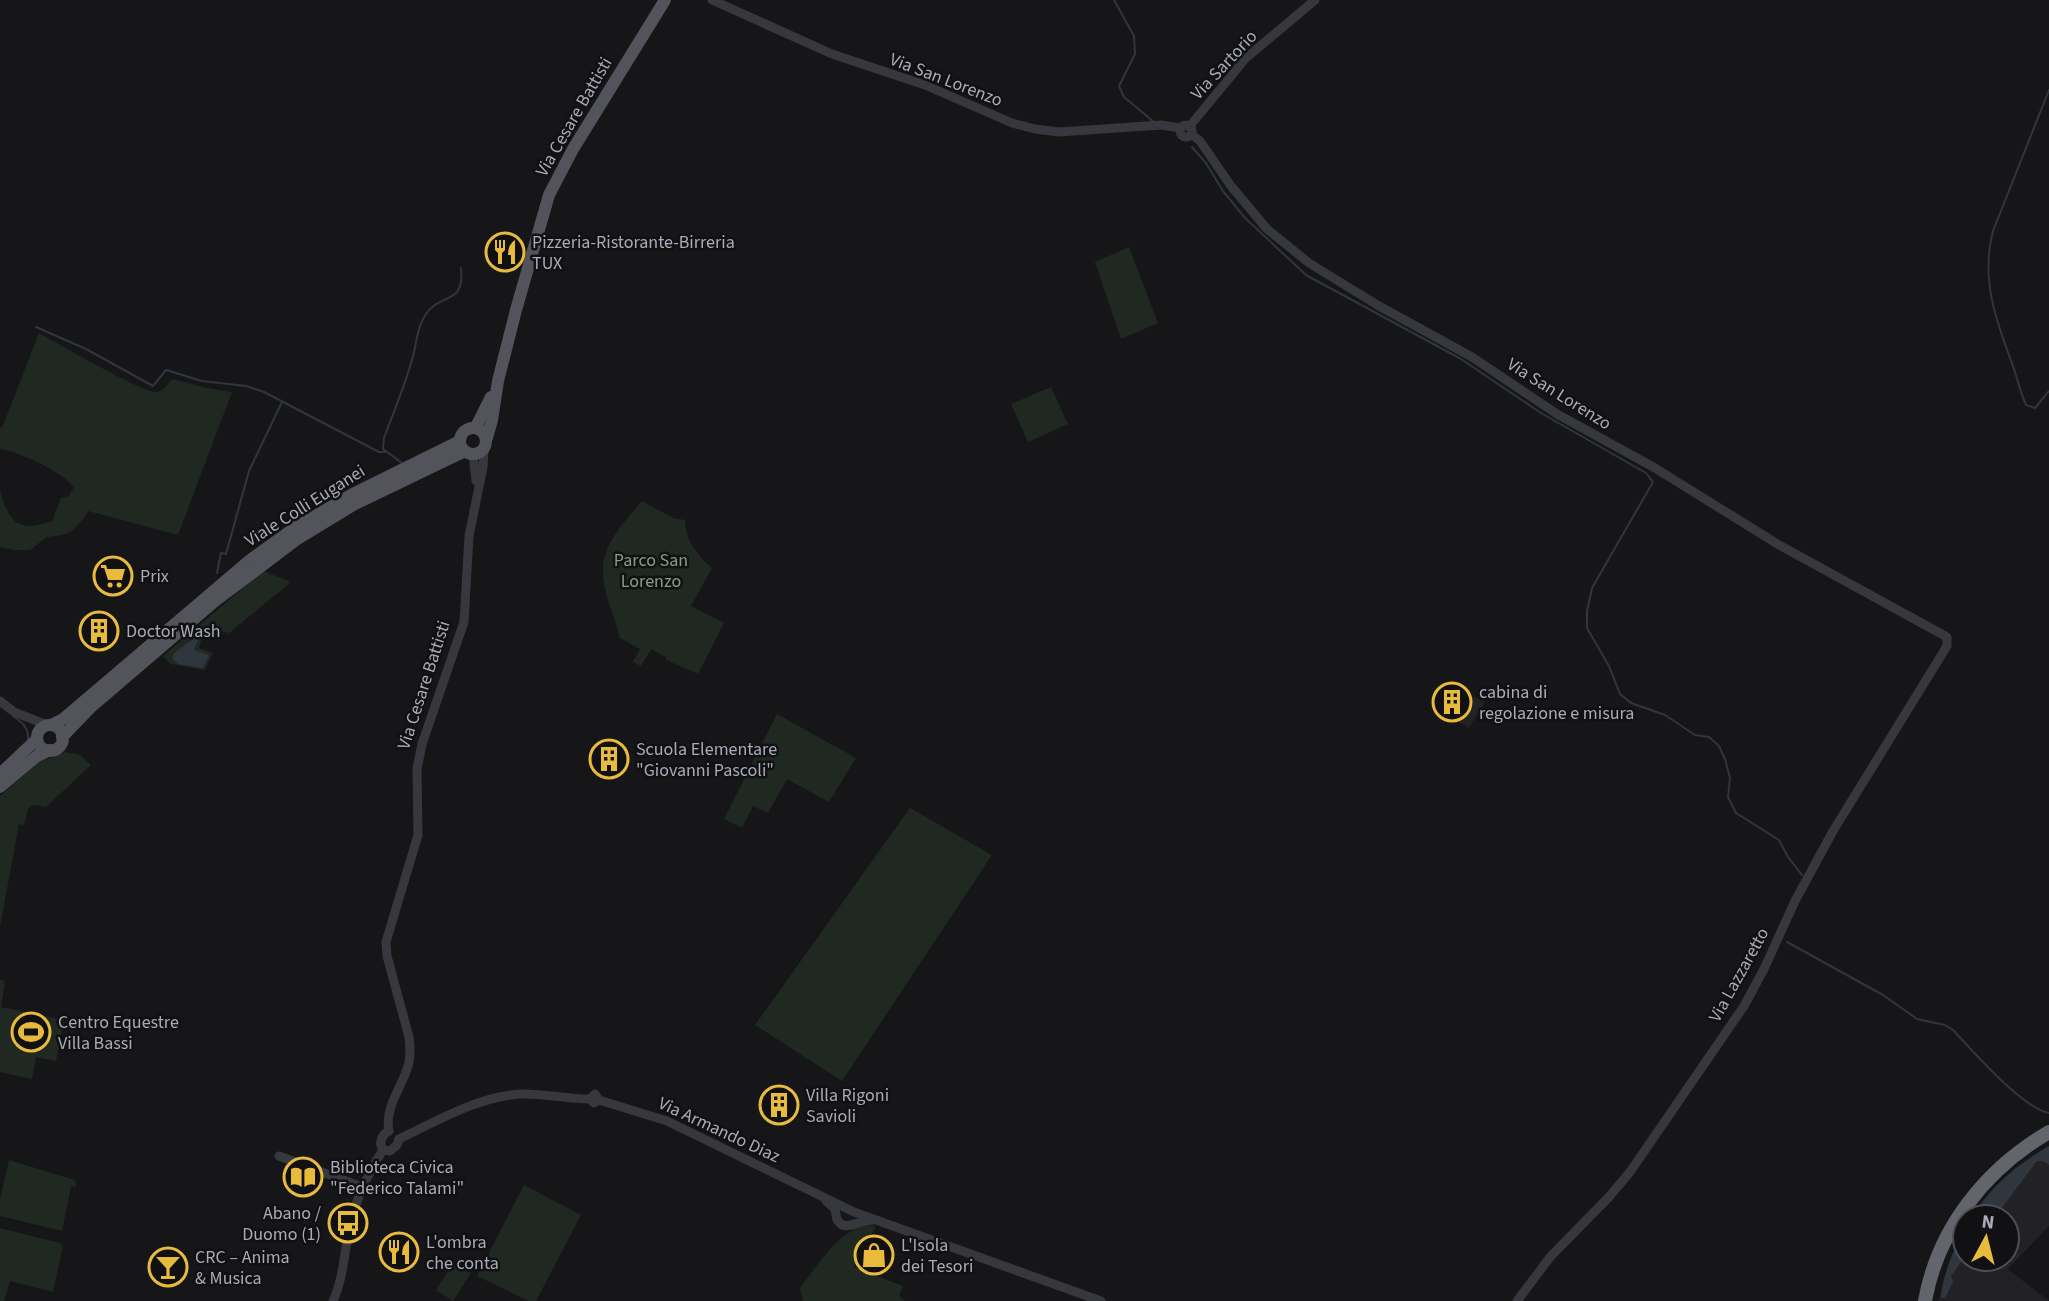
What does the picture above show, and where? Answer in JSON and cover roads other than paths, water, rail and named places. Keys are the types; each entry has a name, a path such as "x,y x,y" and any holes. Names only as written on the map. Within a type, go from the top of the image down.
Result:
{"highway":[{"path":"1925,1301 1940,1252 1955,1222 1975,1193 2015,1154 2049,1132"}],"main road":[{"name":"Via Cesare Battisti","path":"498,381 484,415 475,427 464,430 474,447 492,421 498,381 549,195 573,149 665,0"},
{"path":"474,447 483,431 475,427"},
{"name":"Viale Colli Euganei","path":"0,774 37,738 40,729 63,719 250,560 293,529 351,495 474,447"},
{"name":"Viale Colli Euganei","path":"0,787 37,756 59,747 62,737 90,708 215,601 296,540 355,504 474,447"},
{"path":"49,725 59,729 62,737"},
{"path":"37,738 41,747 50,750"}],"street":[{"name":"Via San Lorenzo","path":"712,0 816,48 925,85 1012,123 1059,132 1161,125 1187,130 1200,141 1231,186 1267,229 1309,263 1379,306 1472,357 1557,414 1655,468 1779,545 1947,637"},
{"name":"Via Sartorio","path":"1187,130 1246,58 1315,0"},
{"name":"Via Cesare Battisti","path":"389,1131 387,1118 408,1066 411,1051 387,956 386,942 418,835 417,769 422,744 464,622 469,536 476,489 483,467 474,447"},
{"name":"Via Lazzaretto","path":"1517,1301 1551,1256 1630,1172 1744,1006 1795,901 1833,831 1947,646 1947,637"},
{"path":"0,701 24,717 49,725"},
{"path":"24,717 37,738"},
{"name":"Via Armando Diaz","path":"398,1139 466,1108 504,1096 538,1094 594,1099 667,1121 822,1198 876,1220 1101,1301"},
{"path":"389,1131 396,1134 397,1145 390,1151 383,1150 380,1145 383,1136 389,1131"},
{"path":"333,1301 341,1279 350,1226 362,1187 383,1150"},
{"path":"279,1156 362,1187"},
{"name":"Via Armando Diaz","path":"822,1198 833,1207 837,1215"},
{"path":"840,1209 850,1209 854,1223 842,1225 837,1220 840,1209"},
{"name":"Via Armando Diaz","path":"854,1223 876,1220"}],"waterway":[{"path":"1114,0 1134,36 1135,54 1119,86 1124,97 1154,122"},
{"path":"2049,90 1993,231 1988,267 1996,318 2026,405 2035,408 2049,391"},
{"path":"1192,147 1245,218 1306,275 1461,359 1541,413 1646,473 1653,482 1592,588 1587,611 1587,628 1609,666 1620,694 1631,703 1665,715 1695,735 1709,737 1719,746 1730,778 1728,797 1736,813 1779,840 1802,875"},
{"path":"402,463 383,449 384,438 407,376 423,319 432,307 456,293 461,280 461,268"},
{"path":"36,327 86,349 153,386 166,370 202,381 246,386 264,392 379,452 386,452"},
{"path":"217,573 221,553 226,554 249,471 282,402"},
{"path":"13,716 24,726 28,739"},
{"path":"1787,942 1883,995 1917,1019 1945,1025 1953,1030 2012,1090 2025,1101 2049,1113"}],"place":[{"name":"Pizzeria-Ristorante-Birreria TUX","path":"505,252"},
{"name":"Prix","path":"113,576"},
{"name":"Doctor Wash","path":"99,631"},
{"name":"cabina di regolazione e misura","path":"1452,702"},
{"name":"Scuola Elementare \"Giovanni Pascoli\"","path":"609,759"},
{"name":"Centro Equestre Villa Bassi","path":"31,1032"},
{"name":"Villa Rigoni Savioli","path":"779,1105"},
{"name":"Biblioteca Civica \"Federico Talami\"","path":"303,1177"},
{"name":"Abano / Duomo (1)","path":"348,1223"},
{"name":"L'ombra che conta","path":"399,1252"},
{"name":"L'Isola dei Tesori","path":"874,1255"},
{"name":"CRC – Anima & Musica","path":"168,1267"}],"park label":[{"name":"Parco San Lorenzo","path":"651,570"}]}
